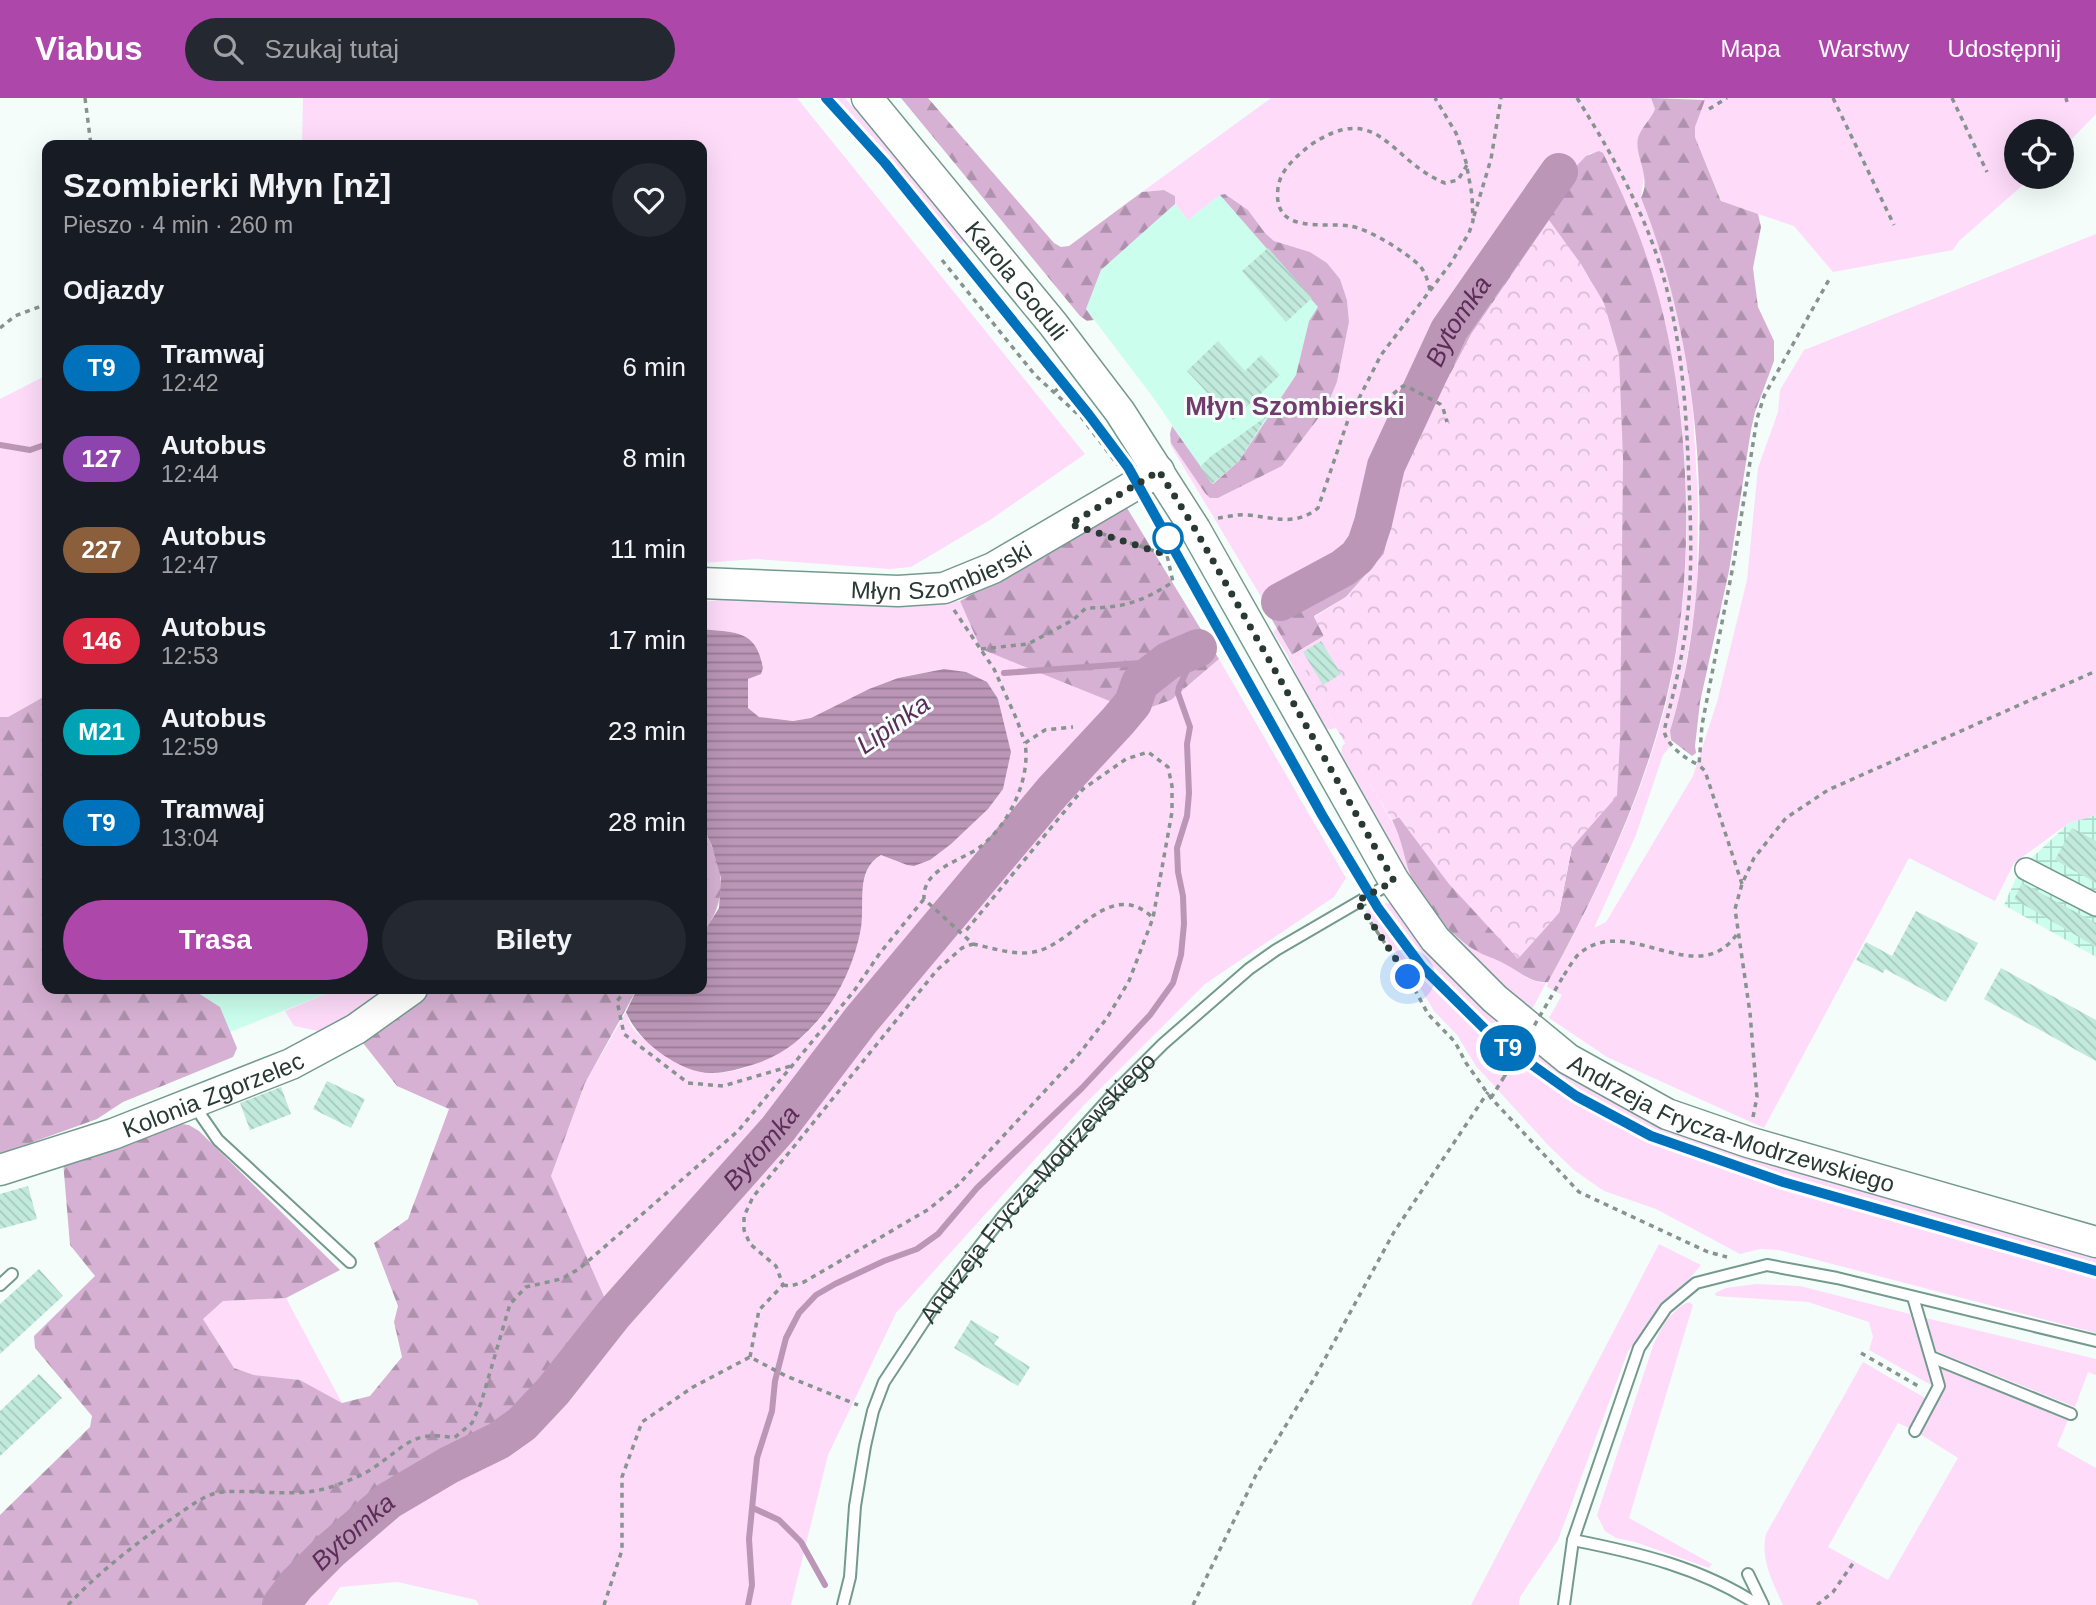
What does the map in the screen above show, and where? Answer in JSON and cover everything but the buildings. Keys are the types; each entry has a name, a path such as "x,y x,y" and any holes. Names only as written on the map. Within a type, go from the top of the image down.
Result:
{"main road":[{"name":"Karola Goduli","path":"867,98 1091,372 1159,471"},
{"name":"Młyn Szombierski","path":"707,583 898,591 944,588 993,568 1159,471"},
{"name":"Andrzeja Frycza-Modrzewskiego","path":"1159,471 1394,881 1436,939 1494,999 1568,1059 1667,1114 1748,1142 2096,1242"},
{"name":"Kolonia Zgorzelec","path":"0,1170 113,1134 291,1064 356,1029 405,994"}],"street":[{"path":"2026,869 2096,905"}],"lane":[{"name":"Andrzeja Frycza-Modrzewskiego","path":"843,1605 850,1577 855,1506 873,1411 884,1382 936,1303 1003,1216 1116,1091 1163,1044 1276,950 1394,881"},
{"path":"195,1101 218,1140 350,1262"},
{"path":"1564,1605 1573,1540 1639,1349 1666,1308 1696,1283 1767,1265 1837,1278 2096,1341"},
{"path":"0,1285 12,1274"},
{"path":"1913,1297 1939,1386 1915,1431"},
{"path":"1931,1357 2071,1414"},
{"path":"1573,1540 1633,1552 1706,1575 1761,1605"},
{"path":"1748,1574 1761,1605"}],"path":[{"path":"85,98 90,140"},
{"path":"1434,98 1456,133 1467,165 1473,221"},
{"path":"1212,519 1246,515 1293,520 1318,509 1336,451 1359,398 1391,339 1459,250 1473,221 1491,159 1502,98"},
{"path":"1577,98 1639,211 1663,277 1676,330 1687,428 1690,580 1688,614 1679,669 1664,731 1666,739 1704,771 1742,884"},
{"path":"1709,109 1727,98"},
{"path":"1833,98 1894,225"},
{"path":"1952,98 1987,172"},
{"path":"1430,290 1420,267 1370,232 1348,226 1305,225 1283,214 1278,200 1279,182 1287,166 1305,150 1322,136 1344,125 1363,126 1381,135 1420,168 1445,183 1458,180 1467,165"},
{"path":"942,260 1035,375 1082,418 1118,465 1116,474 1127,491"},
{"path":"1699,765 1702,725 1734,561 1757,419 1764,396 1831,276"},
{"path":"0,328 15,316 42,306"},
{"path":"1359,398 1373,406 1383,402 1403,386 1408,387 1443,408 1447,422"},
{"path":"981,649 1028,644 1073,620 1086,608 1115,608 1147,598 1173,582 1167,555 1070,524"},
{"path":"68,1605 133,1545 192,1504 220,1492 307,1493 320,1490 372,1469 411,1440 439,1435 454,1438 472,1423 481,1403 510,1304 526,1287 562,1279 579,1269 738,1131 854,991 923,899 926,887 933,878 946,865 988,840 1008,816 1015,802 1028,759 1025,743 994,669 948,601 944,588"},
{"path":"1748,1142 1757,1097 1750,1013 1735,908 1754,858 1786,818 1828,790 2096,671"},
{"path":"1025,743 1045,730 1073,727"},
{"path":"783,1285 804,1282 929,1209 985,1158 1079,1054 1107,1018 1129,981 1153,918 1172,812 1172,786 1168,767 1148,752 1126,759 1083,789 964,933"},
{"path":"923,899 964,933 973,944"},
{"path":"1357,901 1408,977 1428,1014 1455,1042 1466,1063 1491,1098 1579,1192 1708,1252 1767,1265"},
{"path":"783,1285 776,1266 750,1244 744,1230 744,1216 752,1197 937,970 962,948 973,944 1034,953 1052,947 1097,912 1113,906 1130,906 1144,910 1153,918"},
{"path":"1491,1098 1579,954 1603,943 1624,941 1678,955 1703,956 1726,948 1738,933"},
{"path":"623,994 617,1001 624,1034 688,1083 723,1086 793,1066"},
{"path":"1194,1605 1256,1475 1315,1377 1394,1232 1488,1092"},
{"path":"750,1357 759,1310 783,1285"},
{"path":"1861,1353 1935,1395"},
{"path":"750,1357 772,1370 873,1411"},
{"path":"604,1605 622,1550 622,1476 642,1422 693,1387 750,1357"},
{"path":"1817,1605 1833,1592 1854,1562"}],"shaded area":[{"path":"1220,195 1319,307 1309,321 1296,375 1239,461 1212,484 1155,400 1086,309 1101,270 1175,204 1188,220"},
{"path":"2096,815 2096,957 2004,905 2020,869 2069,823"},
{"path":"200,994 325,994 230,1032 220,1007"}],"green space":[{"path":"303,98 797,98 1085,454 990,520 911,567 890,569 757,559 707,563 707,140 302,140"},
{"path":"834,98 845,98 965,241 958,246 884,154"},
{"path":"901,98 928,98 1054,243 1061,247 1069,246 1142,192 1164,190 1175,196 1175,204 1101,270 1086,309 1094,320 1087,321 1080,316"},
{"path":"1271,98 1651,98 1655,109 1642,132 1640,155 1644,174 1641,198 1668,271 1684,342 1693,411 1698,502 1697,586 1681,692 1670,731 1670,747 1663,755 1636,835 1594,928 1606,922 1693,776 1717,702 1747,580 1758,468 1778,412 1780,390 1804,350 2096,234 2096,815 2069,823 2014,863 1995,901 1909,858 1764,1128 1607,1057 1549,1018 1562,995 1547,987 1548,982 1618,843 1658,733 1678,643 1684,589 1686,477 1674,365 1662,311 1643,247 1603,153 1590,153 1564,179 1553,165 1548,178 1529,200 1446,324 1408,391 1408,399 1375,471 1367,501 1366,532 1362,540 1336,565 1300,581 1266,605 1171,446 1170,439 1218,498 1282,466 1326,408 1337,382 1349,322 1347,300 1340,279 1327,263 1310,252 1274,241 1248,210 1225,194 1188,220 1175,204 1175,196 1164,190 1142,192"},
{"path":"1651,98 1705,100 1695,127 1695,137 1721,201 1758,214 1761,227 1753,268 1758,307 1774,341 1774,361 1751,430 1729,571 1700,702 1696,753 1692,756 1671,740 1670,731 1686,668 1695,602 1699,533 1698,463 1691,393 1679,324 1662,259 1641,198 1645,182 1637,145 1641,131 1655,109"},
{"path":"1704,98 2096,98 2096,114 2074,137 2074,119 2004,119 2004,189 2018,189 1959,241 1953,250 1833,272 1794,226 1722,202 1695,137 1695,127"},
{"path":"1599,151 1603,153 1616,179 1643,247 1662,310 1673,363 1685,476 1683,591 1677,645 1667,695 1645,770 1617,842 1584,913 1548,982 1542,982 1475,950 1438,918 1415,886 1392,820 1399,817 1450,885 1559,913 1572,847 1616,796 1549,221 1472,333 1406,458 1384,554 1346,597 1314,616 1324,636 1292,655 1271,618 1330,586 1360,560 1371,542 1378,522 1403,435 1413,416 1427,400 1427,387 1455,334 1564,179 1586,156"},
{"path":"1225,194 1248,210 1274,241 1310,252 1327,263 1340,279 1347,300 1349,322 1337,382 1326,408 1282,466 1218,498 1210,498 1171,443 1172,426 1213,484 1239,461 1296,375 1309,321 1318,307 1220,195"},
{"path":"1549,220 1581,264 1604,303 1619,355 1623,459 1620,741 1617,796 1572,847 1559,913 1518,959 1450,885 1399,817 1392,820 1336,728 1300,660 1292,655 1324,636 1314,617 1346,597 1384,554 1406,458 1472,333"},
{"path":"42,378 42,698 8,717 0,717 0,399"},
{"path":"1127,508 1219,659 1171,700 1137,712 981,649 960,601"},
{"path":"743,598 852,604 960,601 981,649 1171,700 1219,659 1346,878 1334,897 1205,984 1084,1105 896,1313 828,1455 791,1605 479,1605 476,1600 398,1582 340,1587 328,1605 267,1605 298,1564 363,1502 402,1474 496,1425 532,1390 606,1301 551,1176 585,1083 626,1012 632,1027 658,1050 687,1068 708,1073 740,1070 800,1039 829,1006 853,959 861,927 863,885 868,868 881,855 910,864 930,860 1011,752 998,699 966,672 944,669 897,678 811,718 793,721 759,717 748,708 748,679 760,674 763,669 760,656 750,640 743,636 707,629 707,602"},
{"path":"1277,628 1291,655 1300,660 1336,728 1326,729 1318,722 1288,656 1273,632"},
{"path":"42,698 42,994 200,994 220,1007 237,1048 233,1057 123,1102 97,1119 0,1154 0,717 8,717"},
{"path":"1346,743 1397,830 1414,884 1341,757 1342,746"},
{"path":"707,836 715,854 721,881 717,907 707,927"},
{"path":"1386,903 1392,904 1543,1054 2096,1255 2096,1333 1779,1250 1760,1249 1740,1254 1656,1209 1604,1191 1574,1170 1548,1145 1476,1066 1457,1035 1434,1011 1413,976 1365,911"},
{"path":"1458,938 1529,979 1546,983 1530,1013 1479,962"},
{"path":"326,994 384,994 336,1028 323,1032 294,1026 285,1011"},
{"path":"423,994 634,994 585,1083 551,1176 606,1301 532,1390 496,1426 402,1474 363,1502 298,1564 267,1605 0,1605 0,1515 90,1427 92,1416 35,1348 34,1336 95,1276 70,1245 63,1161 175,1123 189,1125 199,1131 340,1270 286,1298 223,1301 203,1319 234,1368 254,1375 300,1380 342,1403 370,1396 402,1357 394,1322 398,1306 374,1243 408,1219 449,1109 397,1086 359,1038"},
{"path":"1659,1244 1701,1265 1628,1351 1558,1540 1520,1597 1519,1605 1471,1605"},
{"path":"1756,1284 1800,1286 1910,1314 1933,1386 1869,1350 1873,1337 1869,1322 1808,1302 1716,1296 1715,1293 1726,1288"},
{"path":"286,1298 342,1403 300,1380 254,1375 234,1368 202,1319 223,1301"},
{"path":"1689,1302 1693,1305 1629,1518 1712,1564 1709,1568 1616,1538 1605,1531 1597,1515 1653,1346 1672,1315"},
{"path":"1926,1318 2096,1359 2096,1375 2088,1372 2075,1407 1936,1351"},
{"path":"1863,1362 1927,1399 1909,1428 1898,1423 1828,1547 1888,1580 1958,1458 1920,1434 1946,1387 1940,1367 2068,1420 2057,1446 2096,1468 2096,1605 1783,1605 1766,1562 1766,1534"}],"water":[{"path":"707,629 743,635 755,646 763,668 761,674 748,679 748,708 759,717 793,721 811,718 869,689 898,678 944,669 966,672 987,682 998,699 1011,752 1003,789 988,809 930,860 914,866 881,855 873,861 864,878 861,928 856,949 848,971 826,1011 794,1043 776,1055 738,1069 704,1073 687,1068 660,1052 637,1030 626,1012 635,994 707,994 707,927 719,908 721,878 707,836"}],"waterway":[{"name":"Bytomka","path":"1280,602 1343,568 1357,557 1366,544 1386,466 1449,330 1559,172"},
{"name":"Lipinka","path":"0,445 30,450 42,446"},
{"path":"748,1605 752,1585 749,1539 757,1458 772,1411 775,1381 786,1338 799,1313 816,1295 835,1284 917,1249 938,1234 977,1188 1082,1088 1150,1015 1173,983 1181,955 1184,924 1177,848 1187,816 1189,793 1187,744 1190,727 1178,693 1198,648"},
{"name":"Bytomka","path":"281,1605 296,1585 331,1550 388,1501 449,1465 498,1441 522,1424 553,1391 613,1315 778,1129 861,1020 1053,791 1133,703 1140,683 1168,661 1198,648"},
{"name":"Lipinka","path":"1004,673 1168,661"},
{"path":"753,1508 779,1520 801,1542 825,1585"}],"tram line":[{"path":"826,98 885,163 1128,467 1322,815 1378,908 1442,990 1494,1038 1576,1096 1651,1136 1783,1182 2096,1271"},
{"name":"T9","path":"826,98 885,163 1102,431 1128,467 1322,815 1378,908 1422,967 1475,1021 1494,1038 1576,1096 1651,1136 1783,1182 2096,1271"}],"district":[{"name":"Młyn Szombierski","path":"1295,406"}],"route":[{"path":"1168,538 1167,555 1070,524 1159,471 1195,529 1394,881 1357,901 1408,977"}]}
